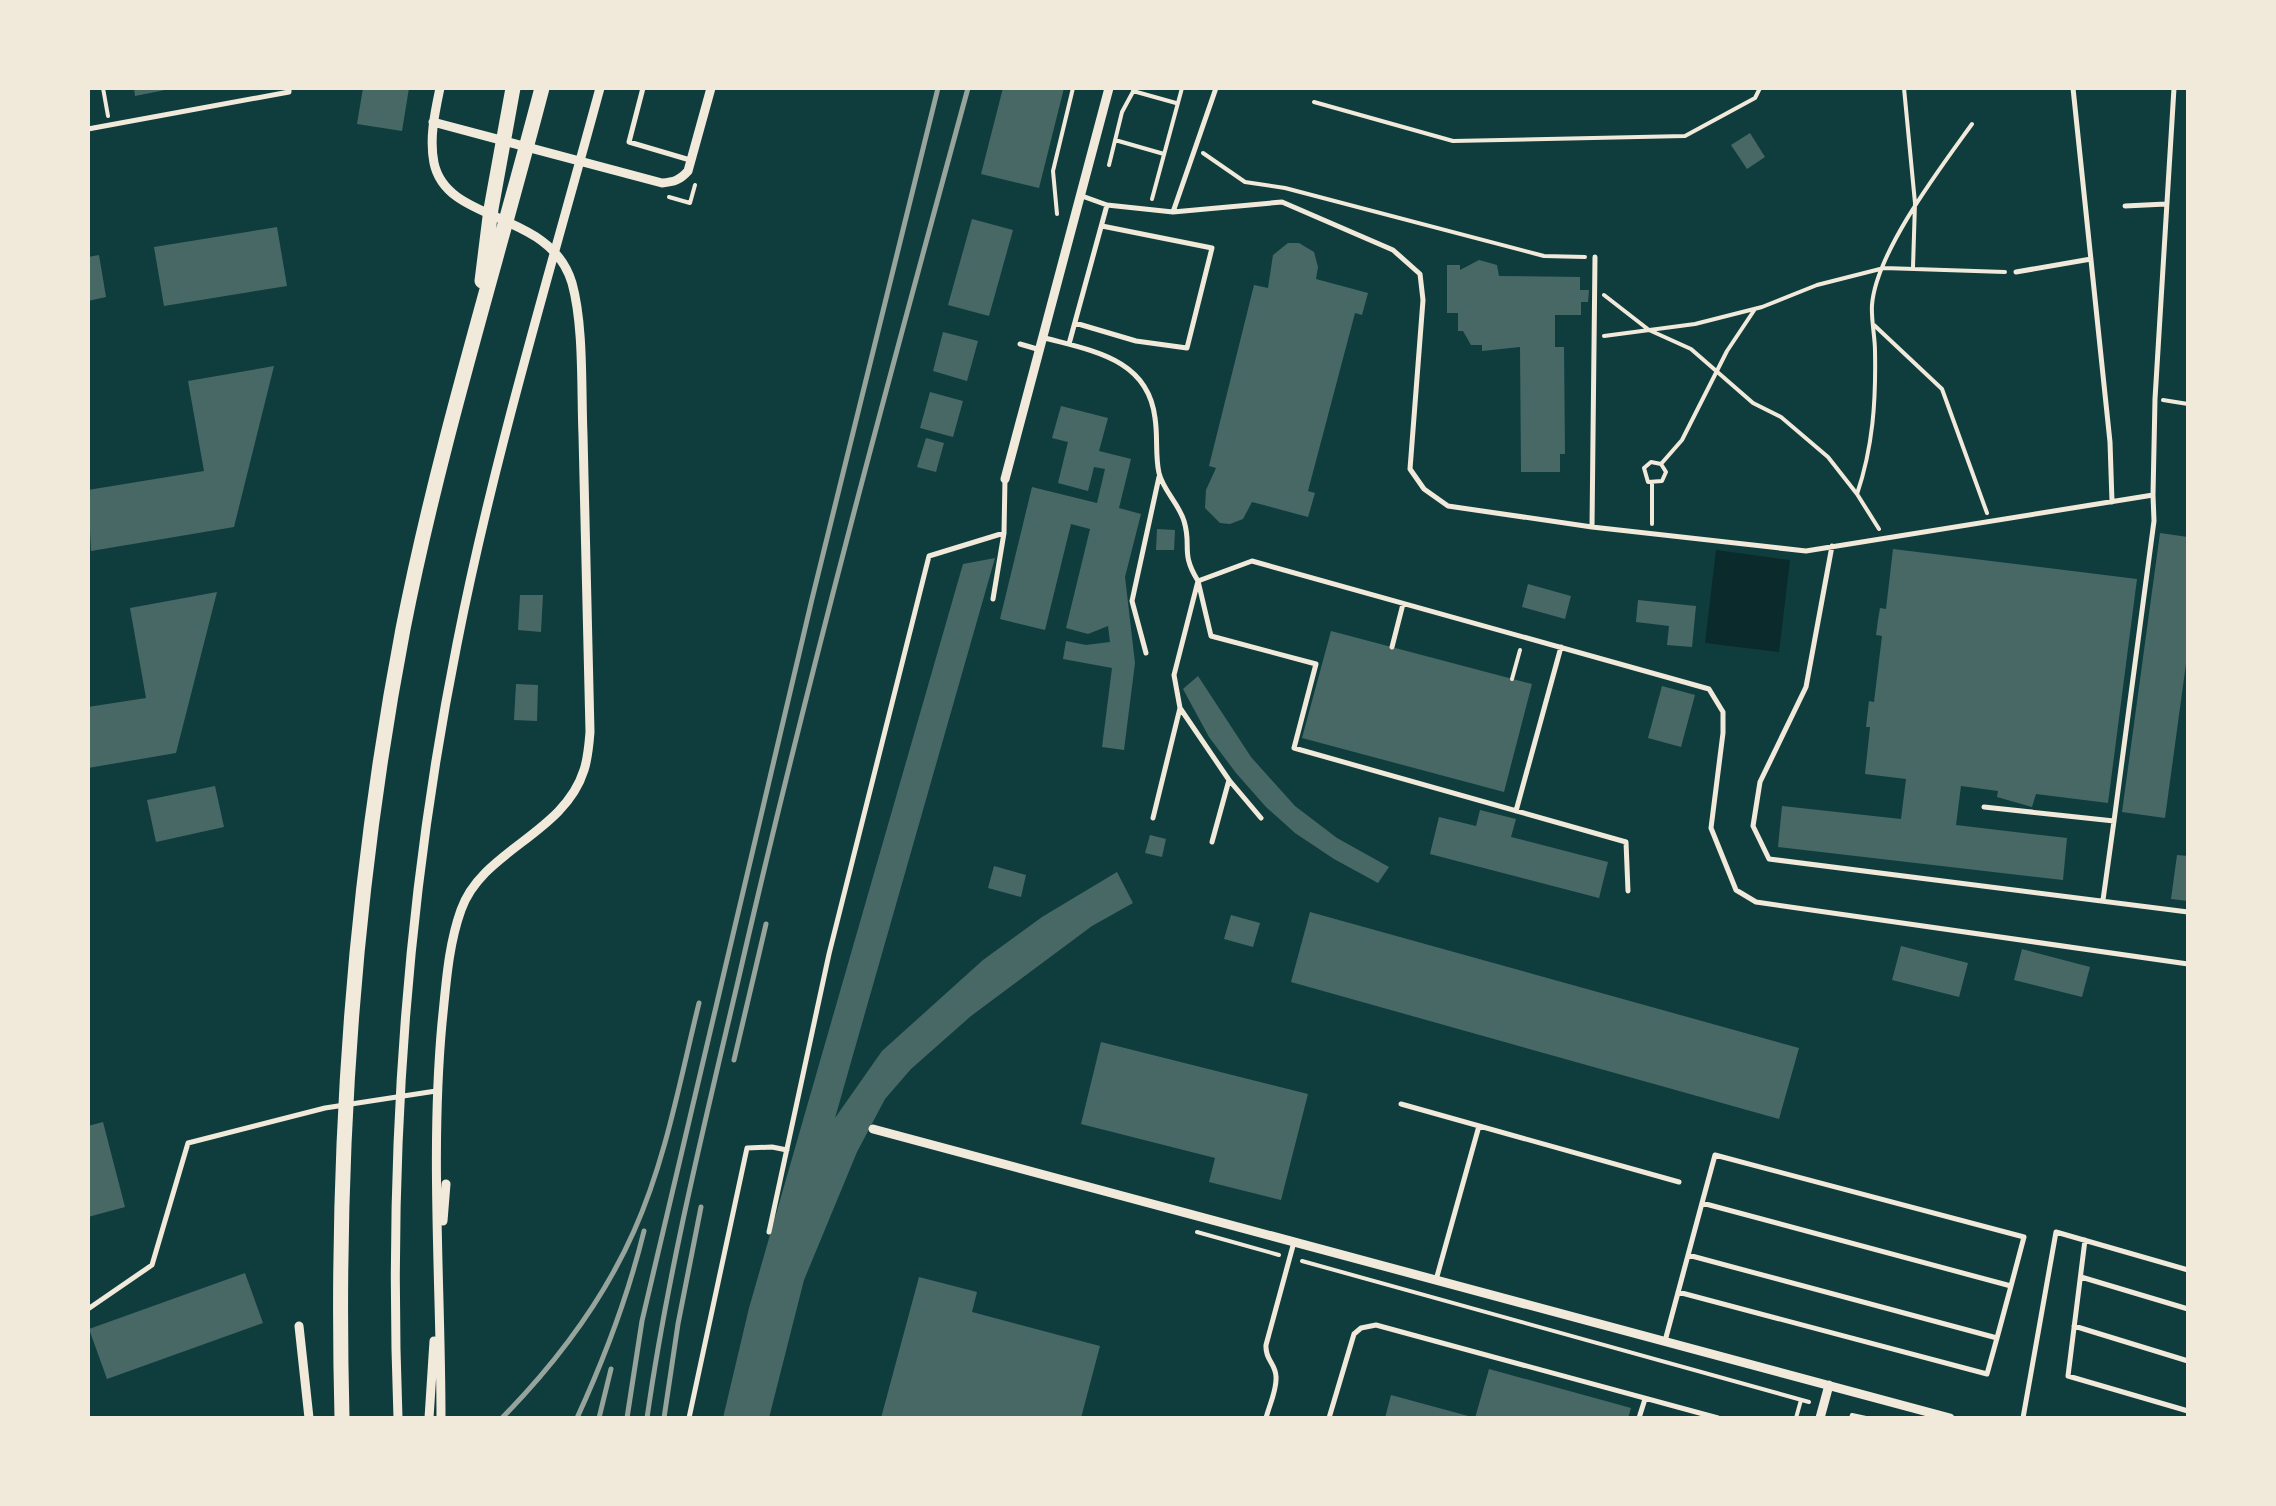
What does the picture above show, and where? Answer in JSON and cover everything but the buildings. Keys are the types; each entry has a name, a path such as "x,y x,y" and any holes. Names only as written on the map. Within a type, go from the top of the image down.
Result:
{"main road":[{"path":"475,334 491,208 513,88"},
{"path":"342,1418 341,1164 362,890 404,626 475,334 542,88"}],"street":[{"path":"440,88 433,122 434,166 444,187 460,200 528,229 558,254 572,282 581,370 590,732 584,770 560,810 480,878 461,909 454,936 436,1091 441,1418"},
{"path":"398,1418 395,1237 403,1034 434,776 457,643 491,492 600,88"},
{"path":"433,122 662,183 682,178 710,88"},
{"path":"1005,480 1109,88"},
{"path":"873,1129 1950,1418"},
{"path":"429,1418 446,1184"},
{"path":"299,1326 308,1418"},
{"path":"1820,1418 1828,1385"}],"lane":[{"path":"88,129 290,92 288,88"},
{"path":"644,88 629,142 690,160"},
{"path":"1173,212 1216,88"},
{"path":"2073,88 2110,442 2112,502"},
{"path":"2103,900 2154,521 2156,399 2174,88"},
{"path":"1082,196 1108,204 1173,212 1282,202 1393,250 1420,274 1424,300 1410,469 1424,489 1448,506 1592,527 1806,550 2154,495"},
{"path":"1069,344 1108,204"},
{"path":"2125,206 2166,204"},
{"path":"1075,323 1136,341 1188,348 1212,248 1102,226"},
{"path":"1592,527 1595,257"},
{"path":"2016,272 2091,259"},
{"path":"1045,338 1116,359 1132,368 1142,381 1155,415 1159,474 1132,601 1146,653"},
{"path":"1020,344 1037,349"},
{"path":"1159,474 1184,522 1186,562 1198,580 1211,636 1316,664 1294,748 1626,842 1628,891"},
{"path":"993,599 1004,533 1005,480"},
{"path":"769,1232 829,954 929,556 1004,533"},
{"path":"1832,546 1806,687 1760,782 1753,826 1768,859 2188,912"},
{"path":"1198,580 1252,562 1709,689 1723,712 1724,733 1711,828 1736,890 1756,902 2188,964"},
{"path":"1198,580 1174,675 1180,708 1229,780 1261,818"},
{"path":"1392,647 1403,604"},
{"path":"1516,811 1561,648"},
{"path":"1153,818 1180,708"},
{"path":"1212,842 1229,780"},
{"path":"1984,807 2114,821"},
{"path":"88,1309 152,1265 188,1143 325,1108 436,1091"},
{"path":"1401,1104 1679,1182"},
{"path":"1436,1280 1479,1126"},
{"path":"689,1418 747,1148 787,1150"},
{"path":"1665,1341 1678,1292 1715,1155 2024,1237 1987,1374 1678,1292"},
{"path":"1702,1203 2011,1286"},
{"path":"2023,1418 2056,1232 2188,1270"},
{"path":"2084,1240 2068,1376 2188,1412"},
{"path":"1266,1418 1276,1380 1265,1354 1266,1345 1294,1242"},
{"path":"1688,1255 1997,1338"},
{"path":"2081,1277 2188,1308"},
{"path":"1329,1418 1354,1334 1376,1325 1644,1398 1694,1416 1718,1418"},
{"path":"2074,1326 2188,1361"},
{"path":"1639,1418 1644,1398"}],"path":[{"path":"103,88 110,125"},
{"path":"1057,214 1053,171 1073,88"},
{"path":"1148,209 1182,88"},
{"path":"1314,102 1453,141 1685,136 1755,98 1760,88"},
{"path":"1904,88 1915,203 1914,269"},
{"path":"1109,165 1122,112 1134,89 1178,104"},
{"path":"1060,103 1069,105"},
{"path":"1857,494 1870,456 1876,404 1872,302 1915,203 1972,124"},
{"path":"1115,140 1164,154"},
{"path":"1196,148 1245,182 1285,188 1544,256 1595,257"},
{"path":"1594,338 1695,324 1884,268 2016,272"},
{"path":"1595,288 1649,330 1691,349 1753,404 1780,418 1828,458 1857,494 1884,538"},
{"path":"1661,464 1682,440 1717,371 1755,309"},
{"path":"1874,325 1942,389 1990,521"},
{"path":"2156,399 2188,404"},
{"path":"1652,484 1644,478 1644,468 1652,462 1661,464"},
{"path":"1652,484 1665,477 1661,464"},
{"path":"1652,484 1652,534"},
{"path":"1512,679 1524,637"},
{"path":"1194,1231 1823,1406"},
{"path":"1796,1418 1801,1400"},
{"path":"1851,1418 1852,1414 1866,1418"}],"water":[{"path":"1716,550 1790,560 1779,652 1705,643"}],"railway":[{"path":"627,1418 642,1321 812,599 938,88"},
{"path":"647,1418 688,1199 764,869 848,533 968,88"},
{"path":"734,1060 766,924"},
{"path":"502,1418 576,1330 622,1257 664,1148 699,1003"},
{"path":"664,1418 701,1207"},
{"path":"577,1418 615,1326 644,1231"},
{"path":"599,1418 611,1369"}]}
